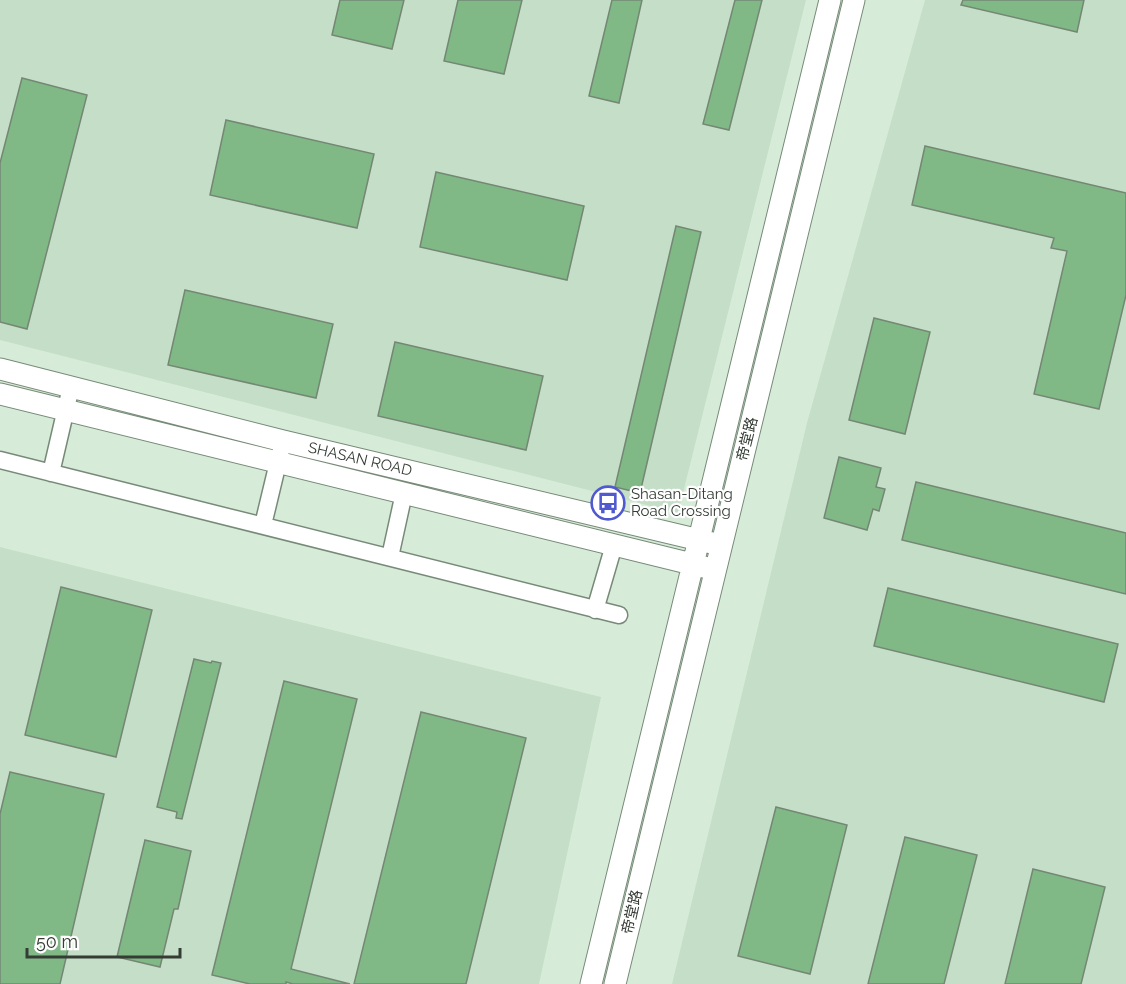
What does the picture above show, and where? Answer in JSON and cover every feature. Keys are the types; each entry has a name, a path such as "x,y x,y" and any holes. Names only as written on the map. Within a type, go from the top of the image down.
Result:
{"street":[{"name":"帝堂路","path":"591,984 830,0"},
{"name":"帝堂路","path":"615,984 854,0"},
{"name":"SHASAN ROAD","path":"0,369 284,441 721,545"},
{"path":"51,473 71,387"},
{"name":"SHASAN ROAD","path":"0,394 715,570"},
{"path":"263,525 284,441"},
{"path":"0,460 619,615"},
{"path":"390,557 404,493"},
{"path":"596,610 614,545"}],"shaded area":[{"path":"0,0 806,0 678,513 0,340"},
{"path":"925,0 1126,0 1126,984 672,984 807,423"},
{"path":"0,547 601,697 539,984 0,984"}],"building":[{"path":"340,0 404,0 392,49 332,35"},
{"path":"458,0 522,0 504,74 444,61"},
{"path":"612,0 642,0 619,103 589,96"},
{"path":"735,0 762,0 729,130 703,124"},
{"path":"963,0 1084,0 1077,32 961,5"},
{"path":"22,78 87,95 27,329 0,322 0,163"},
{"path":"226,120 374,154 357,228 210,195"},
{"path":"925,146 1126,193 1126,295 1099,409 1034,394 1067,251 1051,248 1054,238 912,205"},
{"path":"436,172 584,206 567,280 420,247"},
{"path":"676,226 701,232 640,493 615,487"},
{"path":"185,290 333,324 316,398 168,365"},
{"path":"874,318 930,332 905,434 849,420"},
{"path":"395,342 543,376 526,450 378,416"},
{"path":"839,457 881,468 876,487 885,489 879,511 873,509 867,530 824,518"},
{"path":"916,482 1126,533 1126,594 902,540"},
{"path":"61,587 152,610 116,757 25,735"},
{"path":"888,588 1118,644 1104,702 874,646"},
{"path":"194,659 221,663 182,819 176,818 177,812 157,807"},
{"path":"284,681 357,699 291,969 350,984 286,982 286,984 250,984 212,975"},
{"path":"421,712 526,738 466,984 354,984"},
{"path":"10,772 104,794 60,984 0,984 0,814"},
{"path":"776,807 847,825 810,974 738,956"},
{"path":"905,837 977,855 944,984 868,984"},
{"path":"145,840 191,851 178,909 174,909 160,967 117,957"},
{"path":"1033,869 1105,887 1081,984 1005,984"}],"place":[{"name":"Shasan-Ditang Road Crossing","path":"608,503"}]}
